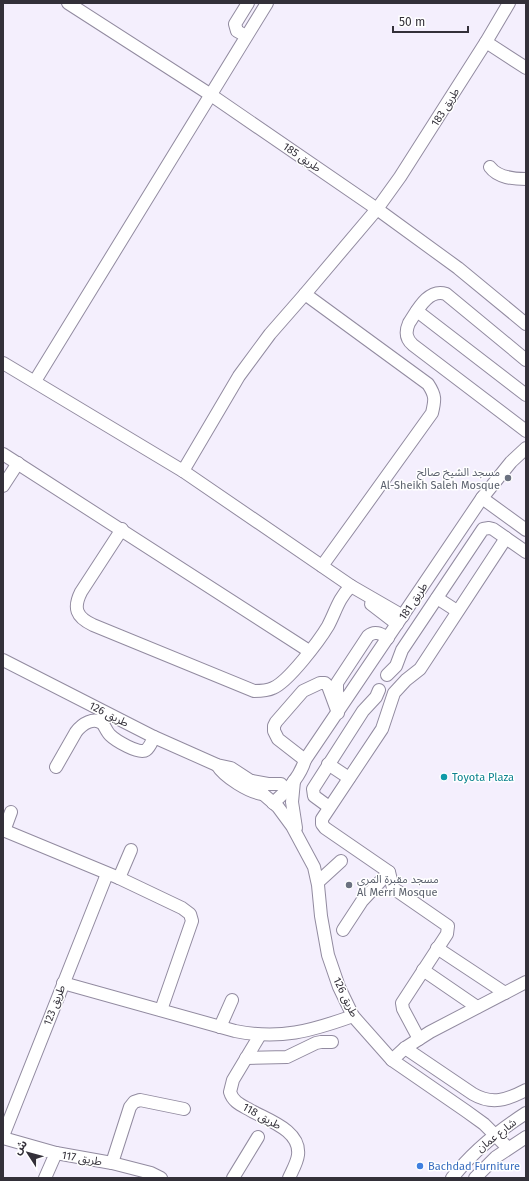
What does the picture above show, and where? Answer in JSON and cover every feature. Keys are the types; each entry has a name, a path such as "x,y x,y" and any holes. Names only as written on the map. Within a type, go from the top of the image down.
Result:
{"street":[{"name":"طريق 185","path":"68,3 211,95 376,209 458,268 526,324"},
{"path":"246,36 238,31 235,24 248,3"},
{"path":"35,381 267,3"},
{"name":"طريق 183","path":"183,471 239,376 270,334 376,209 408,165 509,3"},
{"path":"486,42 526,68"},
{"path":"490,167 494,172 508,178 526,179"},
{"path":"523,424 410,342 406,333 407,328 417,311 431,295 438,293 446,294 526,360"},
{"path":"305,294 428,384 435,394 435,402 432,413 322,566"},
{"path":"417,311 526,395"},
{"path":"3,363 183,471 351,586 380,611 400,620"},
{"name":"طريق 181","path":"268,798 295,768 305,760 345,703 482,498 511,462 526,448"},
{"path":"3,454 310,651"},
{"path":"3,486 18,463"},
{"path":"482,498 526,530"},
{"path":"122,529 78,599 77,608 79,616 85,621 254,691 272,689 287,677 310,651 323,633 338,602 351,586"},
{"path":"387,675 396,666 402,650 483,529 493,529 526,552"},
{"path":"419,1039 403,1009 402,1003 448,931 448,926 393,888 389,872 323,827 322,819 382,729 392,698 401,684 420,669 506,538"},
{"path":"437,598 457,611"},
{"path":"345,703 337,693 336,688 339,679 370,634 377,633 388,638"},
{"name":"طريق 126","path":"3,660 154,737 217,765 231,768 251,780 260,788 287,819 298,835 314,867 318,882 321,916 328,955 339,987 353,1016 392,1060 466,1110 508,1148"},
{"path":"371,664 401,684"},
{"path":"361,678 392,698"},
{"path":"305,760 278,739 274,731 276,722 303,691 320,683 325,683 328,686 338,713"},
{"path":"329,807 315,798 312,788 363,710 376,697 379,690"},
{"path":"56,767 79,727 89,721 97,721 101,723 112,737 138,751 144,751 147,749 154,737"},
{"name":"طريق 181","path":"268,798 294,780 305,760"},
{"path":"328,764 349,778"},
{"name":"طريق 126","path":"217,765 223,773 232,779 252,791 268,798"},
{"path":"251,780 268,784 281,784"},
{"path":"294,780 292,802 293,817 298,835"},
{"path":"11,812 3,830 119,878 182,908 190,914 192,921 161,1010"},
{"path":"119,878 131,850"},
{"path":"318,882 341,861"},
{"path":"343,930 362,901 389,872"},
{"name":"طريق 123","path":"3,1137 107,874"},
{"path":"437,948 505,993"},
{"path":"423,970 477,1007"},
{"path":"392,1060 405,1048 442,1025 526,982"},
{"path":"63,983 235,1031 260,1035 297,1033 321,1027 353,1016"},
{"path":"220,1027 232,1000"},
{"name":"طريق 118","path":"260,1035 231,1084 231,1096 240,1104 286,1130 293,1136 297,1145 298,1155 289,1178"},
{"path":"246,1058 286,1057 321,1042 332,1042"},
{"path":"405,1048 484,1100 504,1100 526,1090"},
{"path":"112,1163 130,1107 134,1102 140,1100 184,1109"},
{"name":"شارع عمان","path":"452,1178 468,1158 494,1134 526,1113"},
{"name":"طريق 117","path":"3,1137 56,1153 112,1163 151,1173 161,1178"},
{"path":"233,1178 258,1137"},
{"name":"شارع عمان","path":"475,1178 496,1157 526,1137"},
{"path":"45,1178 56,1153"}],"place":[{"name":"مسجد الشيخ صالح Al-Sheikh Saleh Mosque","path":"508,478"},
{"name":"Toyota Plaza","path":"444,777"},
{"name":"مسجد مقبرة المري Al Merri Mosque","path":"349,885"},
{"name":"Bachdad Furniture","path":"420,1166"}]}
